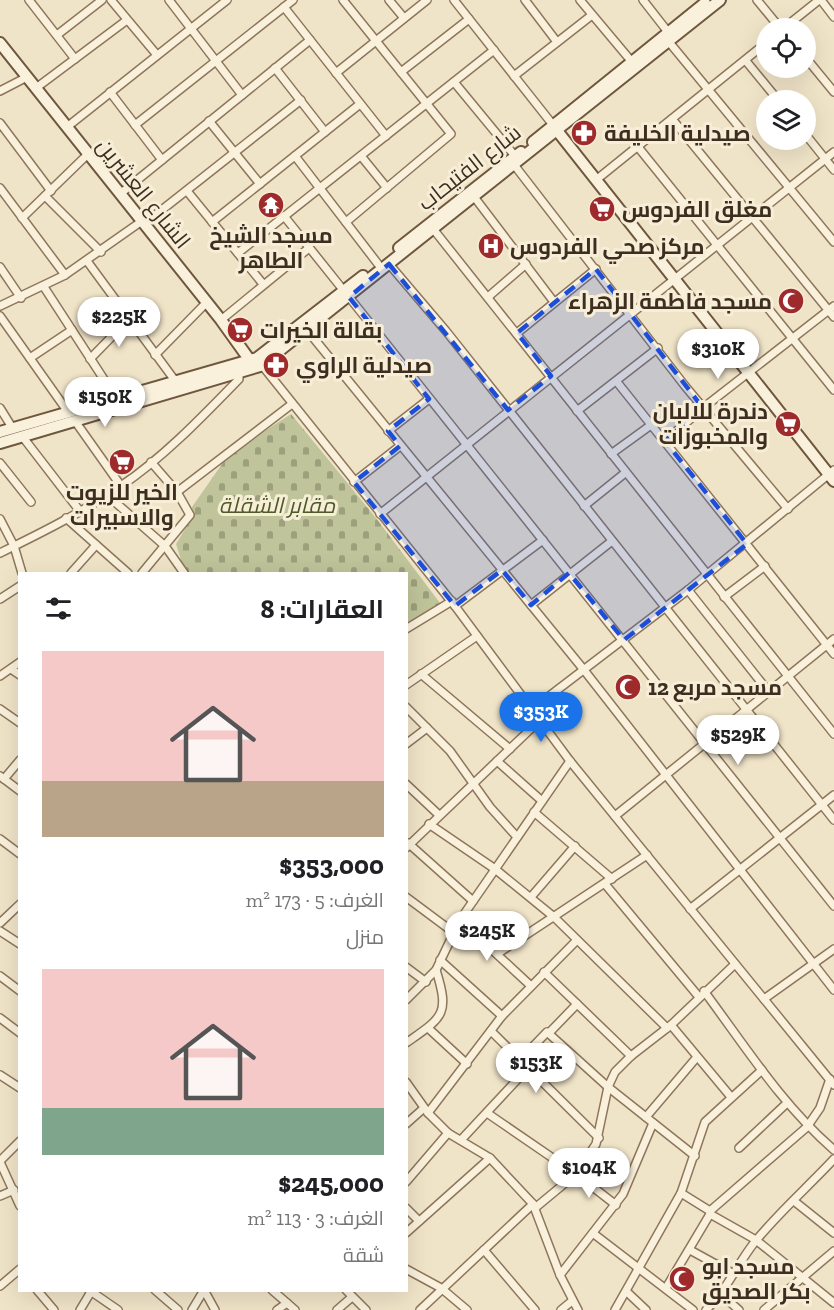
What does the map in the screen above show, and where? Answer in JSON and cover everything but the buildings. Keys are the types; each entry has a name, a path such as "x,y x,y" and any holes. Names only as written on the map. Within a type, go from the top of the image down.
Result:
{"main road":[{"name":"شارع الفتيحاب","path":"556,128 632,62 668,37 709,0"},
{"path":"668,37 720,0"},
{"name":"شارع الفتيحاب","path":"256,363 660,49 668,37"},
{"name":"الشارع العشرين","path":"0,43 256,363"},
{"path":"556,128 832,475"},
{"name":"شارع الفتيحاب","path":"384,264 434,230 475,198 515,161"},
{"name":"شارع الفتيحاب","path":"256,363 307,330 346,294"},
{"path":"0,443 256,363"},
{"path":"0,432 176,382 200,380"}],"street":[{"path":"29,0 75,59"},
{"path":"57,35 102,0"},
{"path":"111,0 157,55"},
{"path":"169,0 242,95"},
{"path":"135,125 292,0"},
{"path":"343,0 451,134 346,222"},
{"path":"389,0 404,18"},
{"path":"336,73 375,39 427,0"},
{"path":"537,0 527,3 557,42"},
{"path":"580,0 632,62"},
{"path":"643,0 708,91 834,242"},
{"path":"756,0 773,18"},
{"path":"796,18 820,0 834,18"},
{"path":"67,127 224,1"},
{"path":"457,1 556,128"},
{"path":"284,7 386,136"},
{"path":"514,76 592,15"},
{"path":"401,72 469,19"},
{"path":"36,88 127,20"},
{"path":"120,194 310,40"},
{"path":"238,253 494,51"},
{"path":"596,180 756,52"},
{"path":"746,61 770,90"},
{"path":"276,68 326,132"},
{"path":"816,70 834,92"},
{"path":"0,91 27,77"},
{"path":"454,82 703,408 788,509"},
{"path":"110,92 162,160"},
{"path":"0,306 44,287 101,252 188,191 301,100"},
{"path":"212,222 360,104"},
{"path":"672,119 752,217 831,308 834,317"},
{"path":"209,121 260,184"},
{"path":"0,123 48,193 101,252"},
{"path":"638,147 834,390"},
{"path":"816,148 834,170"},
{"path":"380,513 834,152"},
{"path":"21,218 88,154"},
{"path":"295,156 346,222 508,410 834,820"},
{"path":"361,156 387,188"},
{"path":"0,188 65,275"},
{"path":"188,191 263,284"},
{"path":"475,198 554,302"},
{"path":"284,216 465,446 624,640 778,839 834,906"},
{"path":"434,230 834,734"},
{"path":"221,320 309,248"},
{"path":"87,261 176,382"},
{"path":"488,297 526,264"},
{"path":"0,267 21,298"},
{"path":"517,333 596,269"},
{"path":"44,287 116,398"},
{"path":"155,355 207,302"},
{"path":"665,441 703,408 831,308"},
{"path":"0,316 68,412"},
{"path":"90,359 129,320"},
{"path":"30,358 72,330"},
{"path":"307,330 584,670 834,990"},
{"path":"577,411 658,348"},
{"path":"256,363 292,404 453,603 570,761 832,1082 820,1108 807,1126 710,1212 666,1288"},
{"path":"0,553 121,486 215,404 239,379 239,369"},
{"path":"617,382 834,654"},
{"path":"388,431 429,399"},
{"path":"177,492 292,404"},
{"path":"0,408 13,429"},
{"path":"75,421 121,486"},
{"path":"611,454 651,425"},
{"path":"22,436 79,510"},
{"path":"354,482 400,446"},
{"path":"143,572 190,515 177,492 151,462"},
{"path":"0,463 31,502"},
{"path":"584,506 625,473"},
{"path":"531,710 665,608 832,475"},
{"path":"107,495 165,546 183,572"},
{"path":"66,518 127,572"},
{"path":"0,519 14,546 22,572"},
{"path":"408,628 453,603 543,540"},
{"path":"531,605 612,541"},
{"path":"72,572 96,545"},
{"path":"724,597 765,566"},
{"path":"0,599 18,587"},
{"path":"688,590 768,692"},
{"path":"408,684 477,636"},
{"path":"615,816 834,639"},
{"path":"0,676 18,664"},
{"path":"11,669 18,674"},
{"path":"421,674 510,748"},
{"path":"0,709 18,722"},
{"path":"408,710 450,751 490,807 517,837"},
{"path":"473,901 408,845 539,721"},
{"path":"408,742 427,728"},
{"path":"497,761 542,801"},
{"path":"408,998 436,970 460,920 570,761"},
{"path":"18,762 2,778 18,790"},
{"path":"408,786 439,815"},
{"path":"690,909 834,795"},
{"path":"534,812 612,879"},
{"path":"429,824 495,869 554,917 669,1027 731,1097"},
{"path":"0,839 18,852"},
{"path":"531,897 575,846"},
{"path":"497,954 646,855"},
{"path":"604,884 701,994 807,1126 834,1149"},
{"path":"408,898 453,932"},
{"path":"0,923 18,906"},
{"path":"460,920 531,986"},
{"path":"0,931 18,943"},
{"path":"408,1123 426,1111 467,1064 502,1016 577,940"},
{"path":"764,999 834,949"},
{"path":"440,960 502,1016"},
{"path":"420,1310 441,1288 534,1206 576,1174 599,1138 608,1087 615,1072 631,1056 669,1027 735,964"},
{"path":"408,968 426,982"},
{"path":"408,1042 428,1028 443,1008 443,992 436,970"},
{"path":"544,972 631,1056"},
{"path":"0,976 18,990"},
{"path":"520,1060 545,1032 549,1033 577,1004"},
{"path":"0,1018 18,1032"},
{"path":"428,1028 467,1064"},
{"path":"491,1031 599,1138"},
{"path":"549,1033 608,1087 695,1156"},
{"path":"646,1118 697,1057"},
{"path":"462,1140 528,1068"},
{"path":"615,1310 681,1192 705,1122 762,1070"},
{"path":"0,1075 18,1087"},
{"path":"408,1085 426,1111 448,1133 490,1158 534,1206 560,1275 578,1310"},
{"path":"739,1148 788,1104"},
{"path":"487,1113 576,1174 616,1205"},
{"path":"560,1275 616,1205 653,1123"},
{"path":"408,1180 448,1133"},
{"path":"18,1143 0,1162 18,1201"},
{"path":"408,1231 490,1158"},
{"path":"706,1310 722,1294 732,1273 756,1240 834,1159"},
{"path":"0,1196 14,1190"},
{"path":"681,1192 756,1240 803,1275 834,1303"},
{"path":"794,1201 834,1233"},
{"path":"408,1210 419,1221"},
{"path":"594,1234 693,1310"},
{"path":"484,1250 535,1310"},
{"path":"690,1250 732,1273"},
{"path":"764,1310 834,1251"},
{"path":"408,1270 441,1288 467,1310"},
{"path":"0,1286 18,1271"},
{"path":"39,1292 54,1310"},
{"path":"80,1310 90,1292"},
{"path":"92,1292 118,1310"},
{"path":"157,1292 178,1310"},
{"path":"192,1310 203,1292"},
{"path":"205,1292 215,1310"},
{"path":"274,1292 295,1310"},
{"path":"348,1292 366,1310"},
{"path":"627,1292 646,1310"},
{"path":"722,1294 739,1310"},
{"path":"337,1310 352,1297"},
{"path":"561,1310 572,1301"},
{"path":"277,1310 287,1303"}],"highlighted area":[{"path":"389,264 508,410 551,376 517,333 596,269 703,408 665,441 747,544 624,640 569,573 531,605 502,570 455,606 354,482 400,446 388,431 429,399 349,297"}],"green space":[{"name":"مقابر الشقلة","path":"291,414 376,518 440,603 408,623 408,572 185,572 176,544 193,516 192,507 229,454"}],"place":[{"name":"صيدلية الخليفة","path":"584,133"},
{"name":"مسجد الشيخ الطاهر","path":"271,205"},
{"name":"مغلق الفردوس","path":"602,209"},
{"name":"مركز صحي الفردوس","path":"491,246"},
{"name":"مسجد فاطمة الزهراء","path":"791,301"},
{"name":"بقالة الخيرات","path":"240,330"},
{"name":"صيدلية الراوي","path":"276,365"},
{"name":"دندرة للالبان والمخبوزات","path":"788,424"},
{"name":"الخير للزيوت والاسبيرات","path":"122,462"},
{"name":"مسجد مربع 12","path":"628,687"},
{"name":"مسجد ابو بكر الصديق","path":"682,1279"}]}
